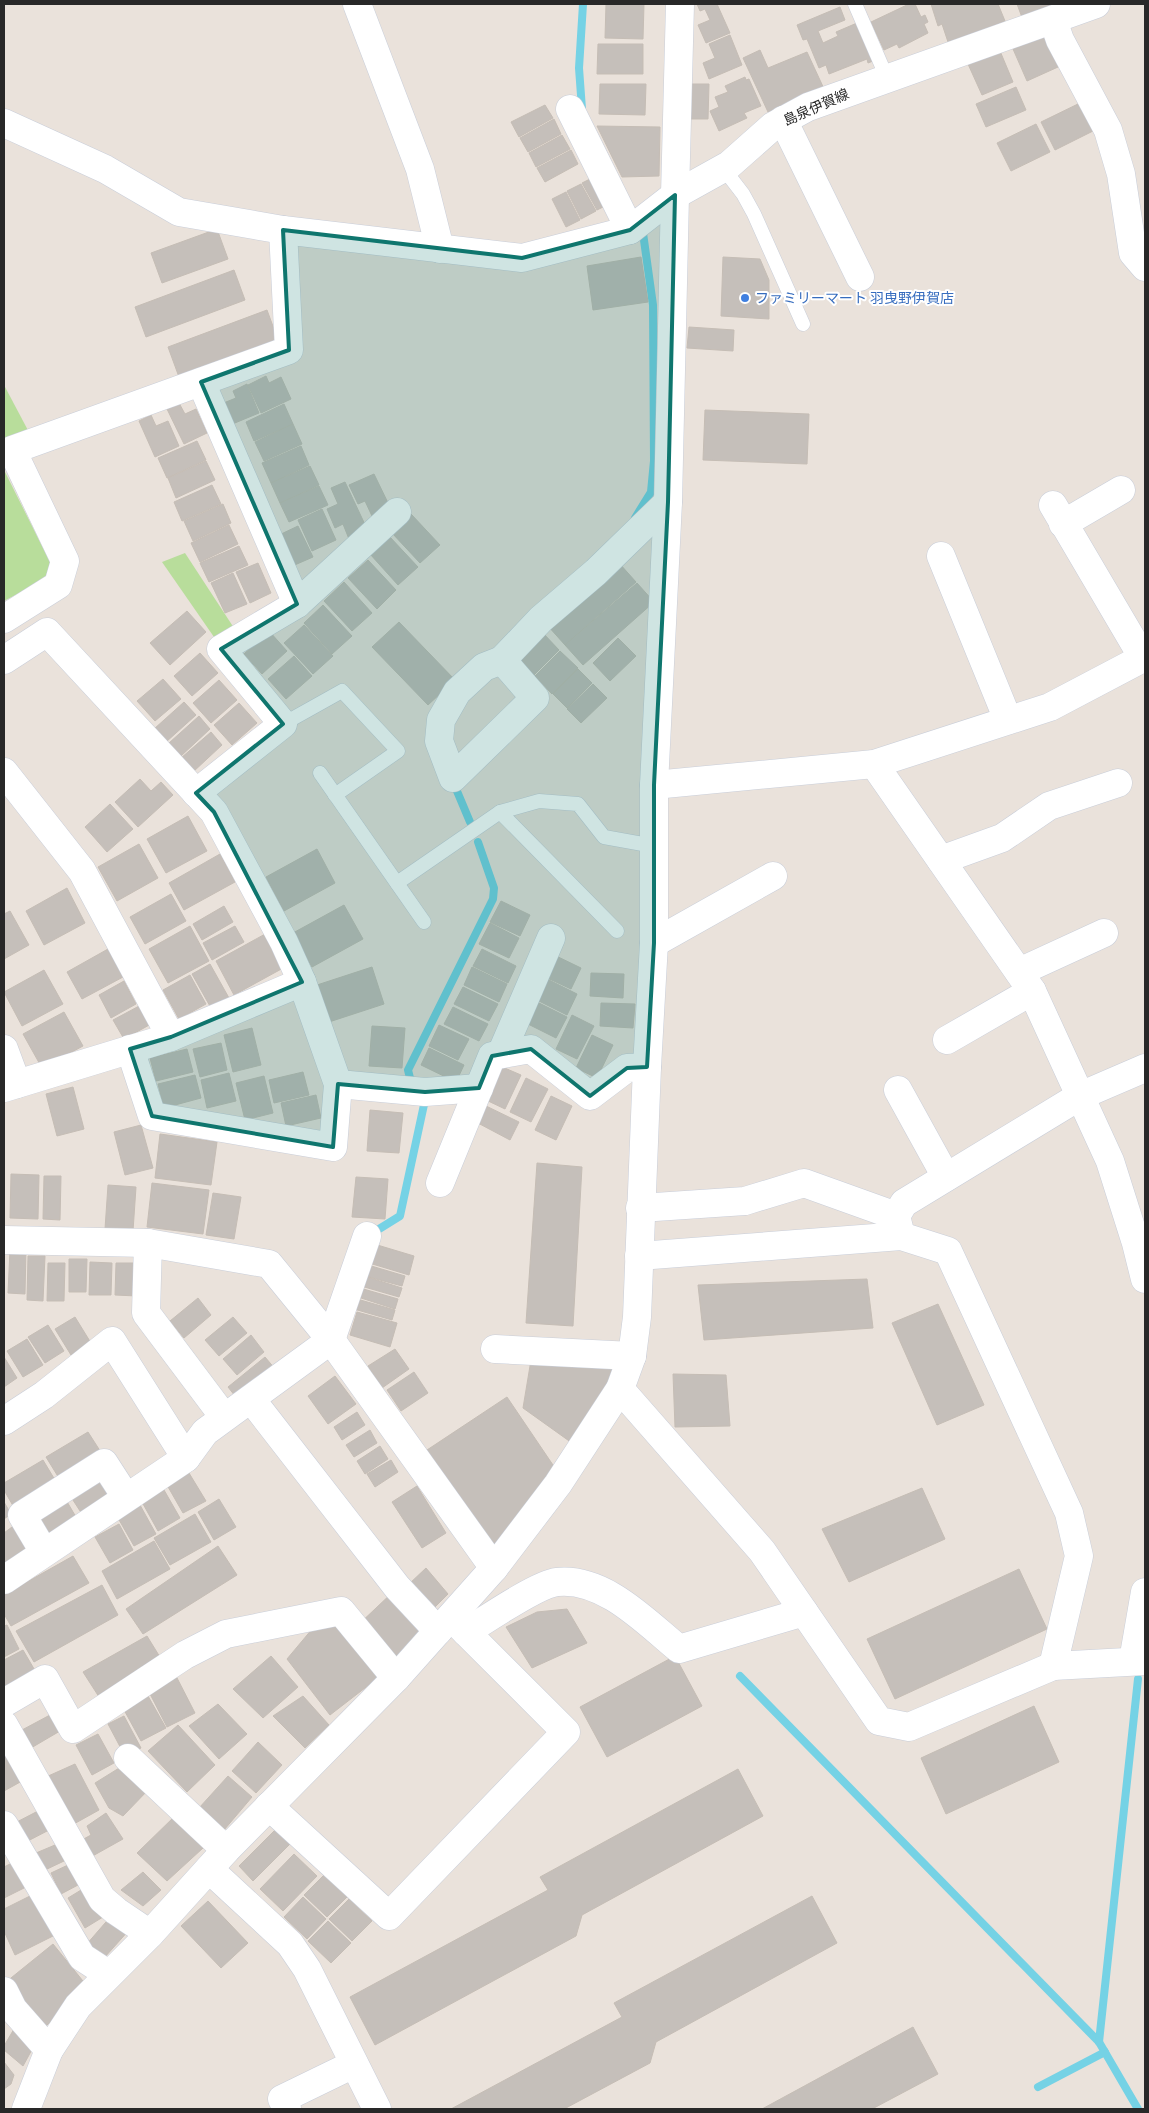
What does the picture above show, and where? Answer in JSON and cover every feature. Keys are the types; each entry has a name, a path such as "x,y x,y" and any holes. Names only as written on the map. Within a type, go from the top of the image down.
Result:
{"street":[{"path":"357,4 420,169 440,249"},
{"path":"26,2109 50,2050 78,2006 150,1934 269,1806 396,1678 452,1626 558,1484 620,1389 632,1356 637,1316 640,1208 654,944 654,785 668,502 680,4"},
{"name":"島泉伊賀線","path":"630,230 675,195 729,165 773,126 808,107 1096,4"},
{"path":"1054,20 1060,40 1108,130 1122,174 1133,253 1145,267"},
{"path":"4,123 105,169 179,212 283,230 522,258 630,230 570,108"},
{"path":"783,120 860,277"},
{"path":"4,619 58,585 65,561 12,450 288,350 283,230"},
{"path":"201,382 297,604"},
{"path":"654,785 874,764 1050,707 1144,658 1058,515 1122,490"},
{"path":"502,660 541,619 596,572 668,502"},
{"path":"196,792 283,724 220,649 297,604 396,512"},
{"path":"941,556 1008,720"},
{"path":"4,660 47,632 214,812 284,942 302,982 338,1084 333,1147 152,1116 130,1049"},
{"path":"874,764 1026,981 1110,1161 1136,1243 1145,1279"},
{"path":"4,772 82,871 171,1037"},
{"path":"941,860 1002,838 1049,806 1118,783"},
{"path":"654,944 773,876"},
{"path":"947,1040 1026,981 1104,933"},
{"path":"501,1054 551,938"},
{"path":"4,1049 10,1086 171,1037 302,982"},
{"path":"440,1184 492,1056 531,1049 590,1096 627,1068 647,1067"},
{"path":"899,1226 904,1203 1080,1096 1145,1068"},
{"path":"338,1084 425,1092 479,1088"},
{"path":"898,1090 946,1177"},
{"path":"640,1208 745,1201 804,1183 899,1226 948,1251 1069,1513 1079,1556 1053,1666"},
{"path":"639,1256 899,1226"},
{"path":"4,1580 186,1458 205,1432 331,1340 366,1236"},
{"path":"4,1240 148,1242 269,1264 331,1340 494,1568"},
{"path":"148,1242 146,1313 224,1418"},
{"path":"4,1421 44,1395 112,1341 186,1458"},
{"path":"495,1350 632,1356"},
{"path":"620,1389 762,1551 878,1721 909,1727 1053,1666 1139,1661 1145,1592"},
{"path":"251,1399 397,1587 452,1626 566,1732 389,1916 269,1806"},
{"path":"44,1552 22,1514 104,1463 126,1497"},
{"path":"452,1626 556,1582 582,1583 621,1601 679,1649 804,1612"},
{"path":"4,1703 45,1679 73,1729 185,1654 226,1634 341,1611 396,1678"},
{"path":"4,1725 102,1899 150,1934"},
{"path":"128,1758 218,1859 290,1944 307,1969 377,2109"},
{"path":"4,1825 82,1957 108,1974"},
{"path":"4,1991 13,2009 50,2050"},
{"path":"287,2109 282,2099 354,2064"}],"lane":[{"path":"855,4 887,78"},
{"path":"723,168 743,194 754,214 803,324"},
{"path":"283,724 342,691 398,751 335,795"},
{"path":"320,773 424,922"},
{"path":"397,883 500,812 538,801 578,804 604,837 654,846"},
{"path":"500,812 617,931"}],"highlighted area":[{"path":"675,195 668,502 654,785 654,943 647,1067 627,1068 590,1096 531,1049 492,1056 479,1088 425,1092 338,1084 333,1147 152,1116 130,1049 171,1037 302,982 214,812 196,793 283,724 221,649 297,604 201,382 289,350 283,230 522,258 630,230"}],"green space":[{"path":"4,385 31,436 4,447"},
{"path":"4,470 51,564 44,580 4,601"},
{"path":"185,553 234,628 214,637 162,562"}],"building":[{"path":"606,4 644,4 643,39 605,38"},
{"path":"697,4 717,4 730,33 706,43 698,25 710,20 705,9 700,11"},
{"path":"909,4 915,4 921,17 925,15 928,22 924,24 928,33 899,48 897,44 884,50 871,22"},
{"path":"931,4 998,4 1005,21 987,28 989,32 972,38 970,34 948,42 942,24 938,26"},
{"path":"1017,4 1051,4 1053,8 1023,20"},
{"path":"840,7 845,20 818,31 823,43 838,36 836,32 857,23 873,61 868,63 867,59 829,74 826,65 819,68 807,39 803,40 797,25"},
{"path":"730,35 742,65 709,79 703,63 715,58 709,44"},
{"path":"1044,36 1058,67 1027,81 1013,49"},
{"path":"598,44 643,44 643,74 597,74"},
{"path":"760,50 768,68 807,52 825,91 801,97 768,112 743,58"},
{"path":"1000,51 1013,82 982,95 968,64"},
{"path":"745,77 746,80 749,79 761,106 744,113 747,118 719,131 710,111 719,107 715,97 728,92 725,86"},
{"path":"600,84 646,84 645,115 599,114"},
{"path":"692,84 709,84 708,119 691,119"},
{"path":"1016,87 1026,110 986,127 976,104"},
{"path":"1080,103 1093,131 1055,150 1041,122"},
{"path":"545,105 553,118 519,137 511,122"},
{"path":"554,119 561,134 528,152 520,138"},
{"path":"1036,124 1050,152 1011,171 997,143"},
{"path":"597,126 660,127 659,176 622,177"},
{"path":"562,135 570,149 536,167 529,153"},
{"path":"571,150 578,164 545,182 537,168"},
{"path":"596,176 611,203 597,210 582,183"},
{"path":"581,184 596,211 581,219 567,191"},
{"path":"566,192 580,220 566,227 552,199"},
{"path":"217,229 228,259 162,283 151,253"},
{"path":"641,257 648,302 593,310 587,266"},
{"name":"ファミリーマート 羽曳野伊賀店","path":"723,257 760,259 769,280 769,319 721,316"},
{"path":"234,270 245,300 146,337 135,307"},
{"path":"267,310 278,340 179,377 168,347"},
{"path":"689,327 734,330 733,351 687,348"},
{"path":"266,376 269,383 281,377 291,399 261,413 248,385"},
{"path":"247,384 259,413 230,425 221,404 236,398 233,391"},
{"path":"179,403 185,414 196,409 207,433 184,444 167,409"},
{"path":"284,404 293,424 254,441 246,422"},
{"path":"705,410 809,414 807,464 703,460"},
{"path":"151,415 156,426 168,421 179,446 155,457 139,421"},
{"path":"293,424 302,444 264,461 255,442"},
{"path":"197,441 206,460 167,478 158,458"},
{"path":"301,446 309,465 271,483 262,463"},
{"path":"206,461 215,480 176,498 168,478"},
{"path":"310,466 319,485 280,503 271,483"},
{"path":"374,474 390,507 372,516 365,501 358,504 349,485"},
{"path":"345,482 368,531 349,539 343,524 335,528 327,509 338,504 331,488"},
{"path":"212,485 221,504 182,521 174,502"},
{"path":"319,486 328,505 289,522 280,503"},
{"path":"223,504 231,523 193,541 184,521"},
{"path":"322,509 336,540 312,551 298,520"},
{"path":"411,514 440,545 420,563 392,533"},
{"path":"229,525 238,544 200,562 191,543"},
{"path":"298,526 313,557 290,567 277,536"},
{"path":"389,536 418,567 398,585 370,554"},
{"path":"239,546 248,565 209,582 200,563"},
{"path":"368,560 396,590 377,609 348,578"},
{"path":"258,563 271,593 250,603 236,572"},
{"path":"619,563 636,582 565,645 548,626"},
{"path":"233,573 247,604 225,613 211,583"},
{"path":"344,582 372,613 352,631 324,601"},
{"path":"637,583 654,602 583,665 565,645"},
{"path":"323,605 352,636 332,654 304,623"},
{"path":"187,611 206,632 170,665 150,643"},
{"path":"399,622 455,680 428,705 372,647"},
{"path":"304,625 333,656 313,674 284,643"},
{"path":"269,631 287,651 262,674 244,654"},
{"path":"542,632 559,650 534,675 516,657"},
{"path":"618,638 636,656 610,681 593,663"},
{"path":"560,651 578,668 552,694 535,676"},
{"path":"200,653 218,673 192,696 174,676"},
{"path":"294,656 312,676 286,699 268,679"},
{"path":"578,669 592,683 567,708 553,694"},
{"path":"163,679 181,699 155,721 137,701"},
{"path":"219,680 237,700 211,723 193,703"},
{"path":"593,684 607,698 581,723 567,709"},
{"path":"184,702 196,715 166,742 154,729"},
{"path":"239,703 257,723 232,745 214,725"},
{"path":"199,716 210,729 181,756 169,743"},
{"path":"211,732 222,745 193,772 181,758"},
{"path":"140,779 151,791 161,782 173,795 138,827 115,802"},
{"path":"110,804 133,829 107,852 85,827"},
{"path":"188,816 207,851 166,873 147,839"},
{"path":"139,844 158,878 117,901 98,867"},
{"path":"317,849 335,883 284,911 266,877"},
{"path":"220,854 235,882 184,910 169,883"},
{"path":"67,888 85,923 44,945 26,911"},
{"path":"171,894 186,921 145,944 130,917"},
{"path":"501,901 530,915 520,936 490,922"},
{"path":"344,905 363,939 312,967 293,933"},
{"path":"224,906 233,922 202,940 193,924"},
{"path":"10,911 29,945 4,959 4,914"},
{"path":"490,923 519,938 509,958 479,944"},
{"path":"190,926 209,961 168,983 149,949"},
{"path":"235,926 244,942 212,960 203,943"},
{"path":"267,933 285,967 234,995 216,961"},
{"path":"108,949 123,977 82,999 67,972"},
{"path":"482,949 516,966 508,983 473,966"},
{"path":"552,954 581,968 571,989 541,975"},
{"path":"210,964 229,998 211,1008 192,974"},
{"path":"372,967 384,1004 329,1022 317,985"},
{"path":"472,967 507,984 499,1002 464,985"},
{"path":"44,970 63,1004 22,1026 4,992"},
{"path":"591,973 624,974 623,998 590,996"},
{"path":"190,975 206,1004 179,1019 163,990"},
{"path":"547,979 577,994 567,1015 537,1000"},
{"path":"124,981 136,1004 111,1018 99,995"},
{"path":"463,987 498,1004 489,1021 454,1004"},
{"path":"537,1002 567,1017 556,1038 526,1023"},
{"path":"601,1003 635,1004 633,1028 600,1026"},
{"path":"141,1005 151,1024 124,1039 113,1020"},
{"path":"453,1007 488,1024 479,1041 444,1024"},
{"path":"64,1012 83,1046 42,1068 23,1034"},
{"path":"572,1015 594,1026 577,1059 556,1049"},
{"path":"439,1025 469,1039 458,1060 429,1046"},
{"path":"372,1026 405,1028 402,1068 369,1066"},
{"path":"252,1028 261,1065 233,1072 224,1035"},
{"path":"592,1035 613,1045 597,1078 576,1068"},
{"path":"221,1043 227,1070 200,1077 193,1049"},
{"path":"429,1048 464,1065 456,1082 421,1065"},
{"path":"187,1049 193,1072 156,1081 150,1058"},
{"path":"500,1066 521,1075 505,1109 484,1099"},
{"path":"303,1072 309,1095 274,1103 269,1080"},
{"path":"229,1073 236,1101 207,1108 201,1080"},
{"path":"195,1075 201,1098 164,1108 158,1084"},
{"path":"264,1076 273,1113 245,1120 236,1083"},
{"path":"526,1078 548,1089 531,1122 510,1112"},
{"path":"73,1087 84,1129 57,1136 46,1094"},
{"path":"316,1095 321,1118 286,1126 281,1103"},
{"path":"551,1096 572,1106 556,1140 535,1130"},
{"path":"484,1105 519,1122 510,1140 476,1122"},
{"path":"370,1110 403,1113 399,1153 367,1151"},
{"path":"141,1125 153,1168 125,1175 114,1132"},
{"path":"160,1134 217,1142 211,1185 155,1178"},
{"path":"537,1163 582,1167 573,1326 526,1323"},
{"path":"11,1174 39,1175 38,1219 10,1218"},
{"path":"44,1176 61,1176 60,1220 43,1219"},
{"path":"356,1177 388,1179 385,1219 352,1217"},
{"path":"152,1183 209,1190 203,1234 147,1227"},
{"path":"108,1185 136,1187 133,1231 105,1229"},
{"path":"213,1193 241,1197 234,1239 206,1235"},
{"path":"374,1244 414,1256 409,1275 369,1263"},
{"path":"10,1250 26,1250 25,1294 8,1293"},
{"path":"28,1256 45,1256 43,1301 27,1300"},
{"path":"69,1259 87,1259 86,1292 69,1292"},
{"path":"90,1262 112,1263 111,1295 89,1295"},
{"path":"48,1263 65,1263 64,1301 47,1301"},
{"path":"116,1263 138,1263 137,1296 115,1295"},
{"path":"368,1265 405,1276 402,1286 365,1276"},
{"path":"364,1276 402,1288 399,1297 361,1286"},
{"path":"867,1279 873,1328 704,1340 698,1285"},
{"path":"360,1288 398,1299 395,1309 358,1297"},
{"path":"198,1298 211,1315 184,1338 170,1321"},
{"path":"357,1299 395,1310 392,1320 354,1309"},
{"path":"938,1304 984,1405 937,1425 892,1323"},
{"path":"357,1312 397,1323 390,1347 350,1335"},
{"path":"75,1317 91,1343 71,1355 55,1329"},
{"path":"233,1317 247,1333 219,1356 205,1340"},
{"path":"48,1325 64,1351 45,1363 28,1337"},
{"path":"251,1335 264,1352 237,1375 223,1359"},
{"path":"27,1339 43,1365 23,1377 7,1351"},
{"path":"395,1349 409,1369 382,1388 368,1366"},
{"path":"4,1357 17,1378 4,1387"},
{"path":"265,1357 276,1370 239,1401 228,1387"},
{"path":"531,1360 618,1364 618,1381 572,1443 523,1408"},
{"path":"414,1372 428,1393 401,1411 387,1390"},
{"path":"673,1374 726,1375 730,1426 675,1427"},
{"path":"335,1376 356,1404 328,1424 308,1396"},
{"path":"507,1397 555,1468 493,1548 427,1450"},
{"path":"357,1412 365,1425 342,1440 334,1427"},
{"path":"370,1430 377,1443 354,1457 346,1445"},
{"path":"88,1432 104,1457 62,1483 46,1457"},
{"path":"380,1446 388,1459 365,1474 357,1461"},
{"path":"43,1460 58,1485 16,1511 4,1490 4,1483"},
{"path":"391,1460 398,1472 375,1487 367,1474"},
{"path":"189,1473 206,1501 183,1513 167,1485"},
{"path":"101,1478 113,1495 82,1514 71,1497"},
{"path":"417,1486 446,1533 422,1548 392,1502"},
{"path":"922,1488 945,1539 849,1582 822,1529"},
{"path":"164,1490 180,1518 158,1531 142,1502"},
{"path":"219,1499 236,1527 214,1540 198,1512"},
{"path":"66,1500 76,1517 47,1535 37,1518"},
{"path":"4,1502 11,1514 4,1519"},
{"path":"140,1505 156,1534 134,1546 118,1518"},
{"path":"195,1514 211,1542 170,1565 154,1538"},
{"path":"16,1524 29,1549 4,1564 4,1533"},
{"path":"119,1524 133,1550 110,1563 95,1537"},
{"path":"154,1541 170,1569 117,1599 102,1571"},
{"path":"218,1546 237,1575 143,1634 126,1609"},
{"path":"73,1556 89,1583 11,1626 4,1614 4,1595"},
{"path":"426,1568 448,1594 433,1609 408,1585"},
{"path":"1019,1569 1047,1629 895,1699 867,1639"},
{"path":"102,1585 118,1615 34,1662 16,1631"},
{"path":"394,1591 432,1631 396,1672 357,1626"},
{"path":"567,1609 587,1643 532,1668 506,1627 537,1612"},
{"path":"339,1619 383,1674 330,1715 287,1659 318,1622"},
{"path":"7,1625 19,1649 4,1657 4,1626"},
{"path":"147,1636 163,1662 101,1700 83,1672"},
{"path":"23,1650 37,1674 4,1692 4,1660"},
{"path":"271,1656 298,1687 263,1718 233,1689"},
{"path":"675,1656 702,1706 607,1757 580,1707"},
{"path":"176,1676 195,1713 167,1727 148,1690"},
{"path":"148,1696 166,1728 141,1741 123,1708"},
{"path":"303,1696 329,1725 305,1748 273,1716"},
{"path":"218,1704 247,1734 219,1759 189,1726"},
{"path":"1034,1706 1059,1762 946,1814 921,1758"},
{"path":"50,1715 60,1731 31,1748 22,1730"},
{"path":"124,1716 141,1748 125,1756 108,1724"},
{"path":"178,1725 215,1765 187,1792 148,1751"},
{"path":"98,1734 114,1763 92,1775 76,1745"},
{"path":"258,1742 282,1765 256,1793 232,1771"},
{"path":"7,1756 22,1781 4,1791 4,1758"},
{"path":"75,1764 99,1810 72,1825 46,1777"},
{"path":"124,1765 149,1789 123,1816 109,1808 95,1783"},
{"path":"738,1769 763,1816 582,1915 576,1936 375,2045 350,1997 548,1890 540,1877"},
{"path":"228,1776 252,1797 224,1830 199,1808"},
{"path":"38,1811 49,1830 24,1843 13,1824"},
{"path":"106,1813 123,1839 89,1858 80,1841 91,1835 87,1826"},
{"path":"175,1816 203,1848 167,1881 137,1853"},
{"path":"275,1830 290,1844 253,1881 239,1866"},
{"path":"55,1845 64,1861 45,1870 36,1853"},
{"path":"294,1854 317,1876 283,1911 260,1889"},
{"path":"18,1860 32,1884 4,1898 4,1867"},
{"path":"68,1865 78,1885 61,1894 51,1873"},
{"path":"143,1872 161,1890 143,1906 121,1890"},
{"path":"324,1875 347,1897 327,1917 304,1895"},
{"path":"86,1887 103,1917 85,1928 68,1898"},
{"path":"34,1894 55,1935 15,1955 4,1931 4,1909"},
{"path":"812,1896 837,1943 656,2042 650,2063 564,2109 451,2109 622,2017 614,2003"},
{"path":"303,1897 326,1919 307,1939 284,1917"},
{"path":"349,1899 372,1921 352,1941 329,1919"},
{"path":"208,1901 248,1943 221,1968 181,1926"},
{"path":"112,1915 130,1929 104,1958 86,1945"},
{"path":"328,1921 351,1943 331,1963 308,1941"},
{"path":"53,1944 87,1986 46,2026 6,1982"},
{"path":"913,2027 938,2074 872,2109 762,2109"},
{"path":"14,2029 35,2044 23,2066 4,2050 4,2046"},
{"path":"4,2062 14,2075 11,2084 4,2089"}],"waterway":[{"path":"582,109 579,68 583,4"},
{"path":"635,518 651,492 654,461 653,305 643,233"},
{"path":"454,784 470,822"},
{"path":"414,1082 410,1078 408,1070 493,899 494,888 478,842"},
{"path":"371,1234 400,1216 425,1100"},
{"path":"740,1676 1099,2042 1138,2109"},
{"path":"1099,2042 1138,1679"},
{"path":"1038,2087 1105,2052"}],"place":[{"name":"ファミリーマート 羽曳野伊賀店","path":"745,298"}]}
